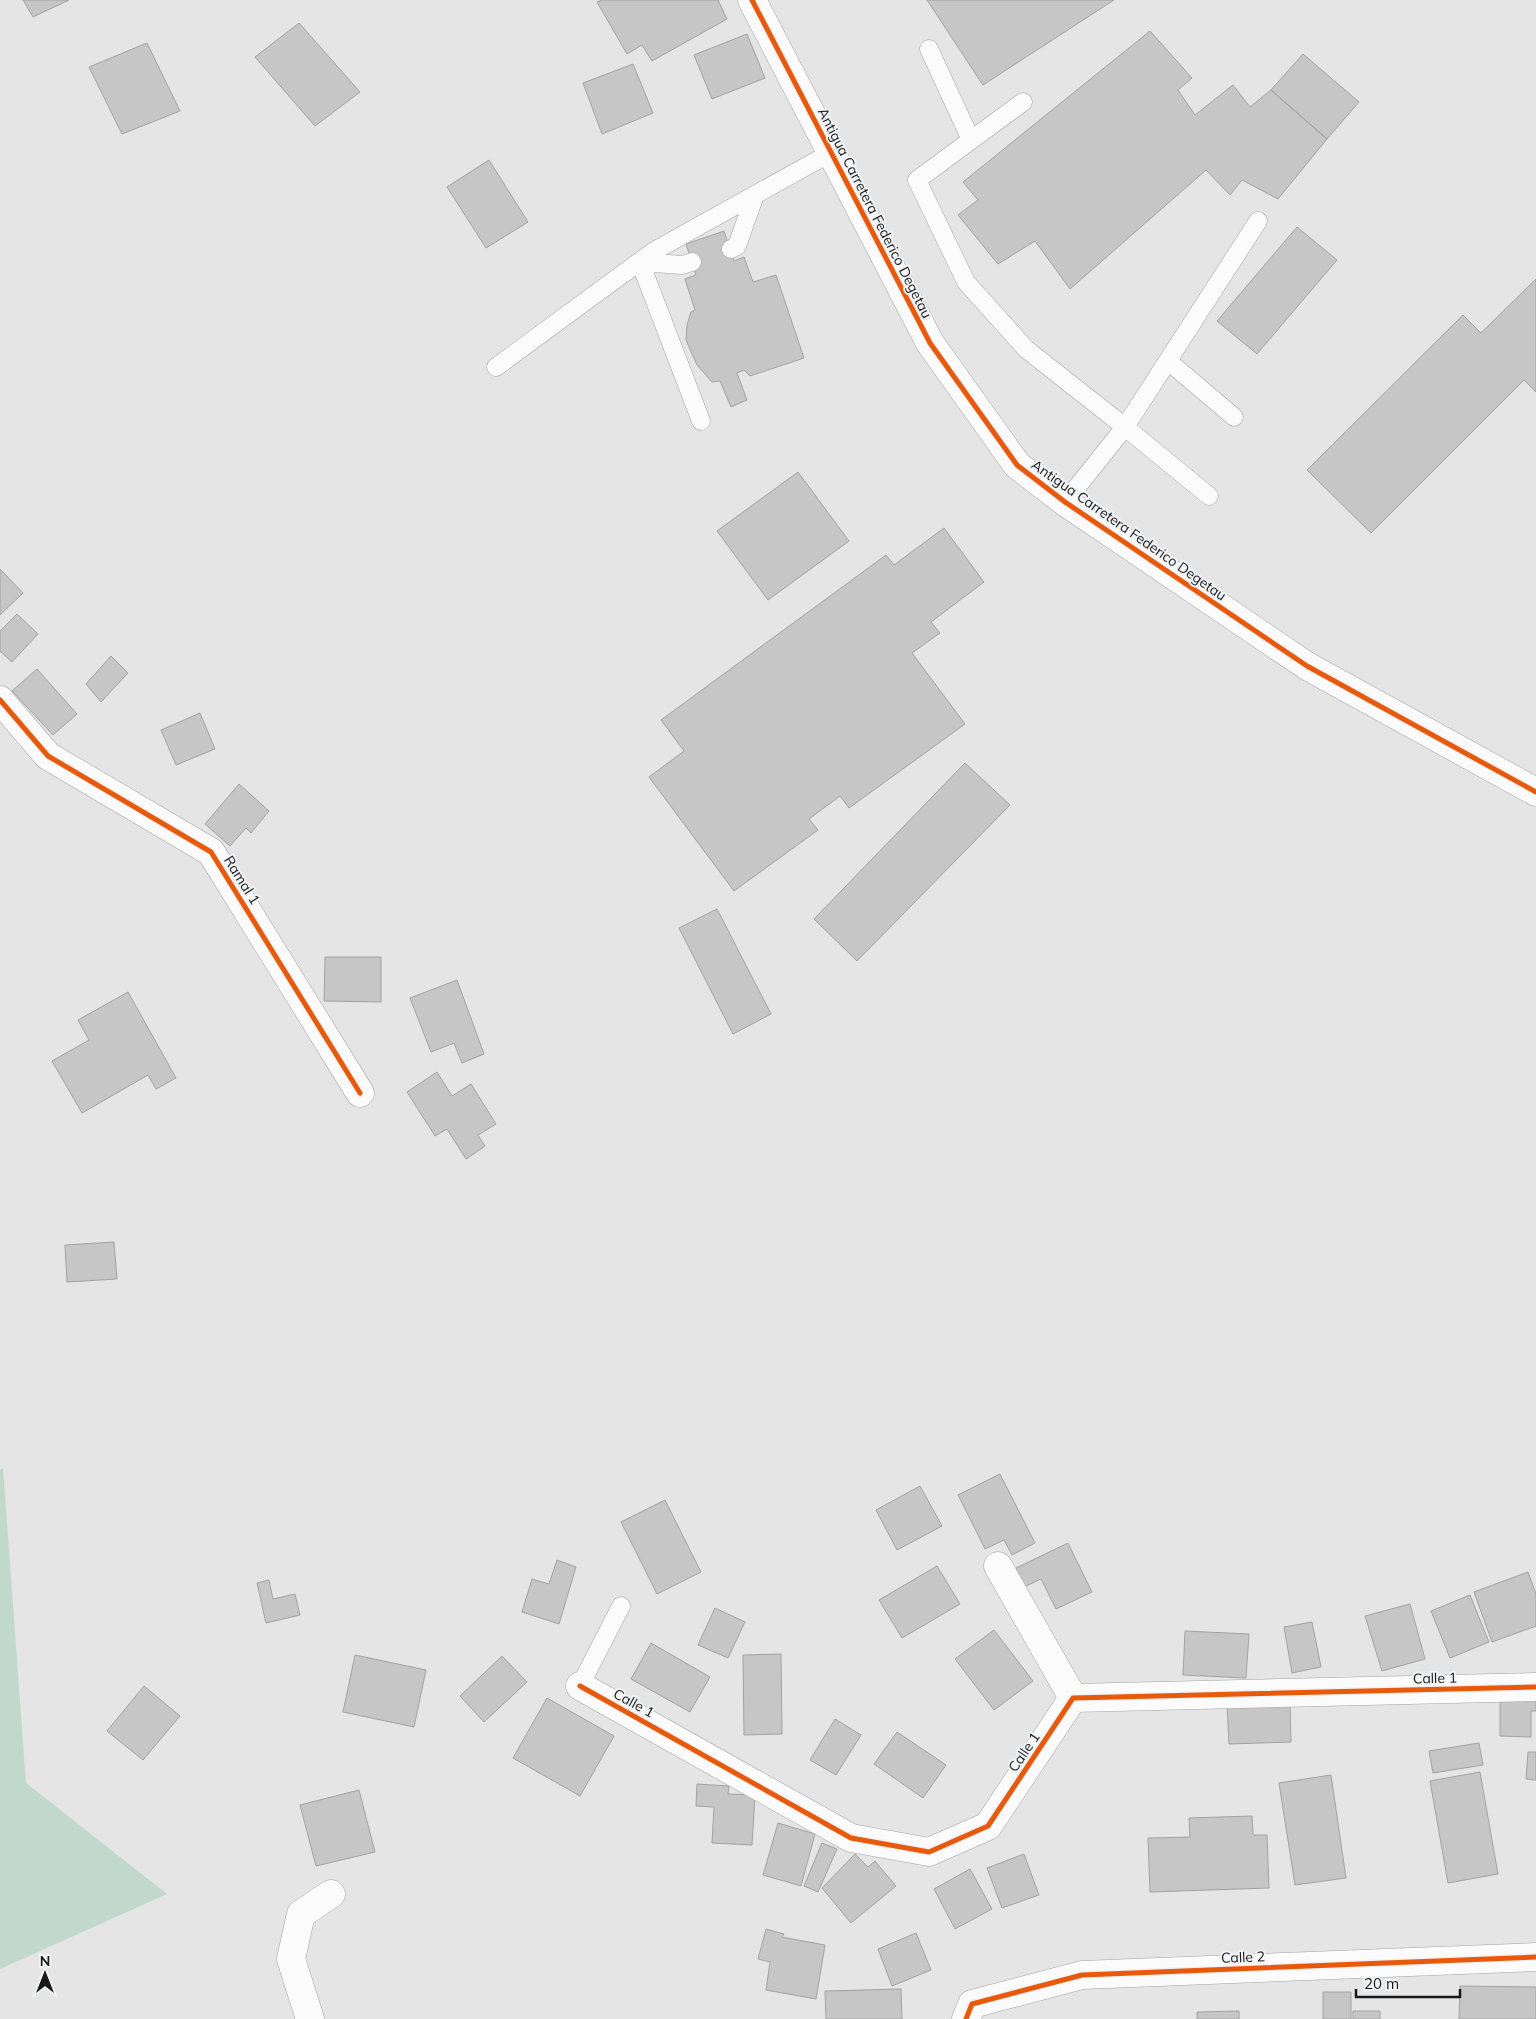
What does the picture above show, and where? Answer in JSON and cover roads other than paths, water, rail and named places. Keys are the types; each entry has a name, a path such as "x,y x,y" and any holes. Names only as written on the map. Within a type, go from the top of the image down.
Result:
{"street":[{"name":"Antigua Carretera Federico Degetau","path":"752,0 930,343 1017,465 1065,502 1307,666 1536,792"},
{"name":"Ramal 1","path":"0,700 48,756 211,852 360,1093"},
{"path":"998,1566 1073,1698"},
{"name":"Calle 1","path":"580,1686 852,1838 929,1852 988,1826 1073,1698 1536,1687"},
{"path":"310,2019 291,1959 301,1914 331,1894"},
{"name":"Calle 2","path":"966,2019 972,2004 1082,1975 1536,1957"}],"lane":[{"path":"929,49 971,140"},
{"path":"1023,102 917,180 966,282 1026,350 1125,427 1209,496"},
{"path":"496,367 640,262 832,152"},
{"path":"730,249 736,246 755,195"},
{"path":"1065,502 1125,427 1258,221"},
{"path":"640,262 682,265 692,262"},
{"path":"640,262 701,420"},
{"path":"1168,361 1234,417"},
{"path":"580,1686 620,1606"}]}
